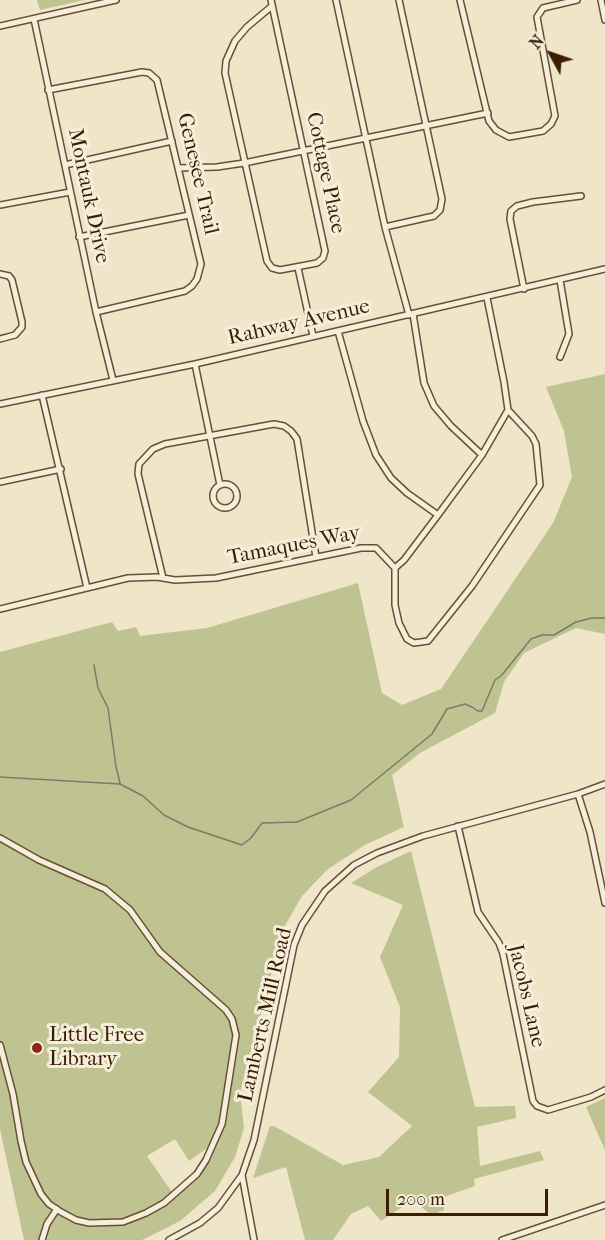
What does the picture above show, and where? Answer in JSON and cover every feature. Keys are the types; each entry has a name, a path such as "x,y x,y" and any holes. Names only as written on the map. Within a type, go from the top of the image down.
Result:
{"street":[{"path":"0,26 116,0"},
{"path":"336,0 386,227 411,315 424,383 434,406 451,426 482,455"},
{"path":"386,227 428,218 440,210 442,194 399,0"},
{"path":"460,0 491,126 509,137 543,131 555,116 537,17 543,8 577,0"},
{"path":"601,0 605,20"},
{"path":"271,3 235,41 226,61 225,73 269,265 276,270 298,268 313,336"},
{"name":"Cottage Place","path":"271,3 325,251 323,258 317,263 298,268"},
{"name":"Montauk Drive","path":"33,19 79,237 113,380"},
{"name":"Genesee Trail","path":"48,90 132,73 149,73 157,80 201,264 197,279 185,291 96,312"},
{"path":"178,168 216,167 244,163 488,113"},
{"path":"64,165 172,141"},
{"path":"0,204 70,192"},
{"path":"524,289 510,219 511,211 517,206 533,202 581,196"},
{"path":"79,237 189,215"},
{"name":"Rahway Avenue","path":"0,404 195,364 605,269"},
{"path":"0,274 9,276 12,280 22,327 15,335 0,339"},
{"path":"560,280 569,334 560,357"},
{"path":"487,298 508,410 532,436 536,444 540,485 471,586 428,642 414,643 407,639 399,623 393,594 395,568 404,560 482,455 508,410"},
{"path":"338,331 363,421 376,455 391,478 406,493 438,515"},
{"path":"195,364 220,485"},
{"path":"42,395 87,588"},
{"path":"163,578 138,474 139,464 153,449 165,444 274,424 284,426 297,439 316,557"},
{"path":"0,482 61,469"},
{"path":"220,485 230,486 236,491 237,499 230,507 221,508 213,501 213,493 220,485"},
{"name":"Tamaques Way","path":"1,609 128,578 175,580 216,578 361,548 376,548 395,568"},
{"path":"0,600 1,609"},
{"name":"Lamberts Mill Road","path":"169,1240 200,1223 218,1208 242,1175 254,1140 294,945 312,907 337,879 354,865 377,853 423,836 578,794 605,783"},
{"path":"578,794 589,830 605,903"},
{"name":"Jacobs Lane","path":"458,826 478,912 499,943 503,954 533,1101 537,1106 548,1110 591,1097 605,1090"},
{"path":"0,838 39,860 94,883 118,899 130,910 160,952 226,1010 232,1019 236,1035 222,1124 206,1160 197,1174 164,1203 123,1222 89,1223 76,1220 49,1204 41,1194 26,1162 11,1085 0,1045"},
{"path":"242,1175 254,1240"},
{"path":"502,1240 605,1205"},
{"path":"42,1240 47,1224 57,1209"}],"green space":[{"path":"37,0 84,0 40,10"},
{"path":"605,374 605,634 576,628 524,653 504,682 495,713 420,753 392,775 404,827 365,845 328,869 302,896 283,929 240,1093 244,1128 235,1157 215,1191 180,1221 142,1240 24,1240 0,1129 0,652 112,622 118,631 136,627 140,636 207,628 358,583 382,693 402,705 441,689 553,523 572,477 564,431 546,387","holes":["175,1139 189,1161 220,1139 176,1198 147,1156"]},
{"path":"411,851 475,1107 515,1106 516,1118 477,1127 480,1166 540,1151 544,1160 474,1179 475,1186 444,1197 444,1210 431,1215 413,1200 381,1221 368,1206 351,1214 333,1240 305,1240 286,1167 253,1178 270,1126 274,1126 343,1165 379,1157 412,1126 368,1092 399,1057 400,1007 380,957 403,905 351,883 377,867"},
{"path":"605,1098 605,1150 586,1107"}],"waterway":[{"path":"0,777 120,784 143,796 164,815 188,827 242,845 251,838 262,823 297,822 351,800 432,734 447,709 465,704 482,711 495,680 501,676 531,639 542,635 554,635 576,622 605,618"},
{"path":"94,665 98,688 108,708 120,783"}],"place":[{"name":"Little Free Library","path":"37,1048"}]}
